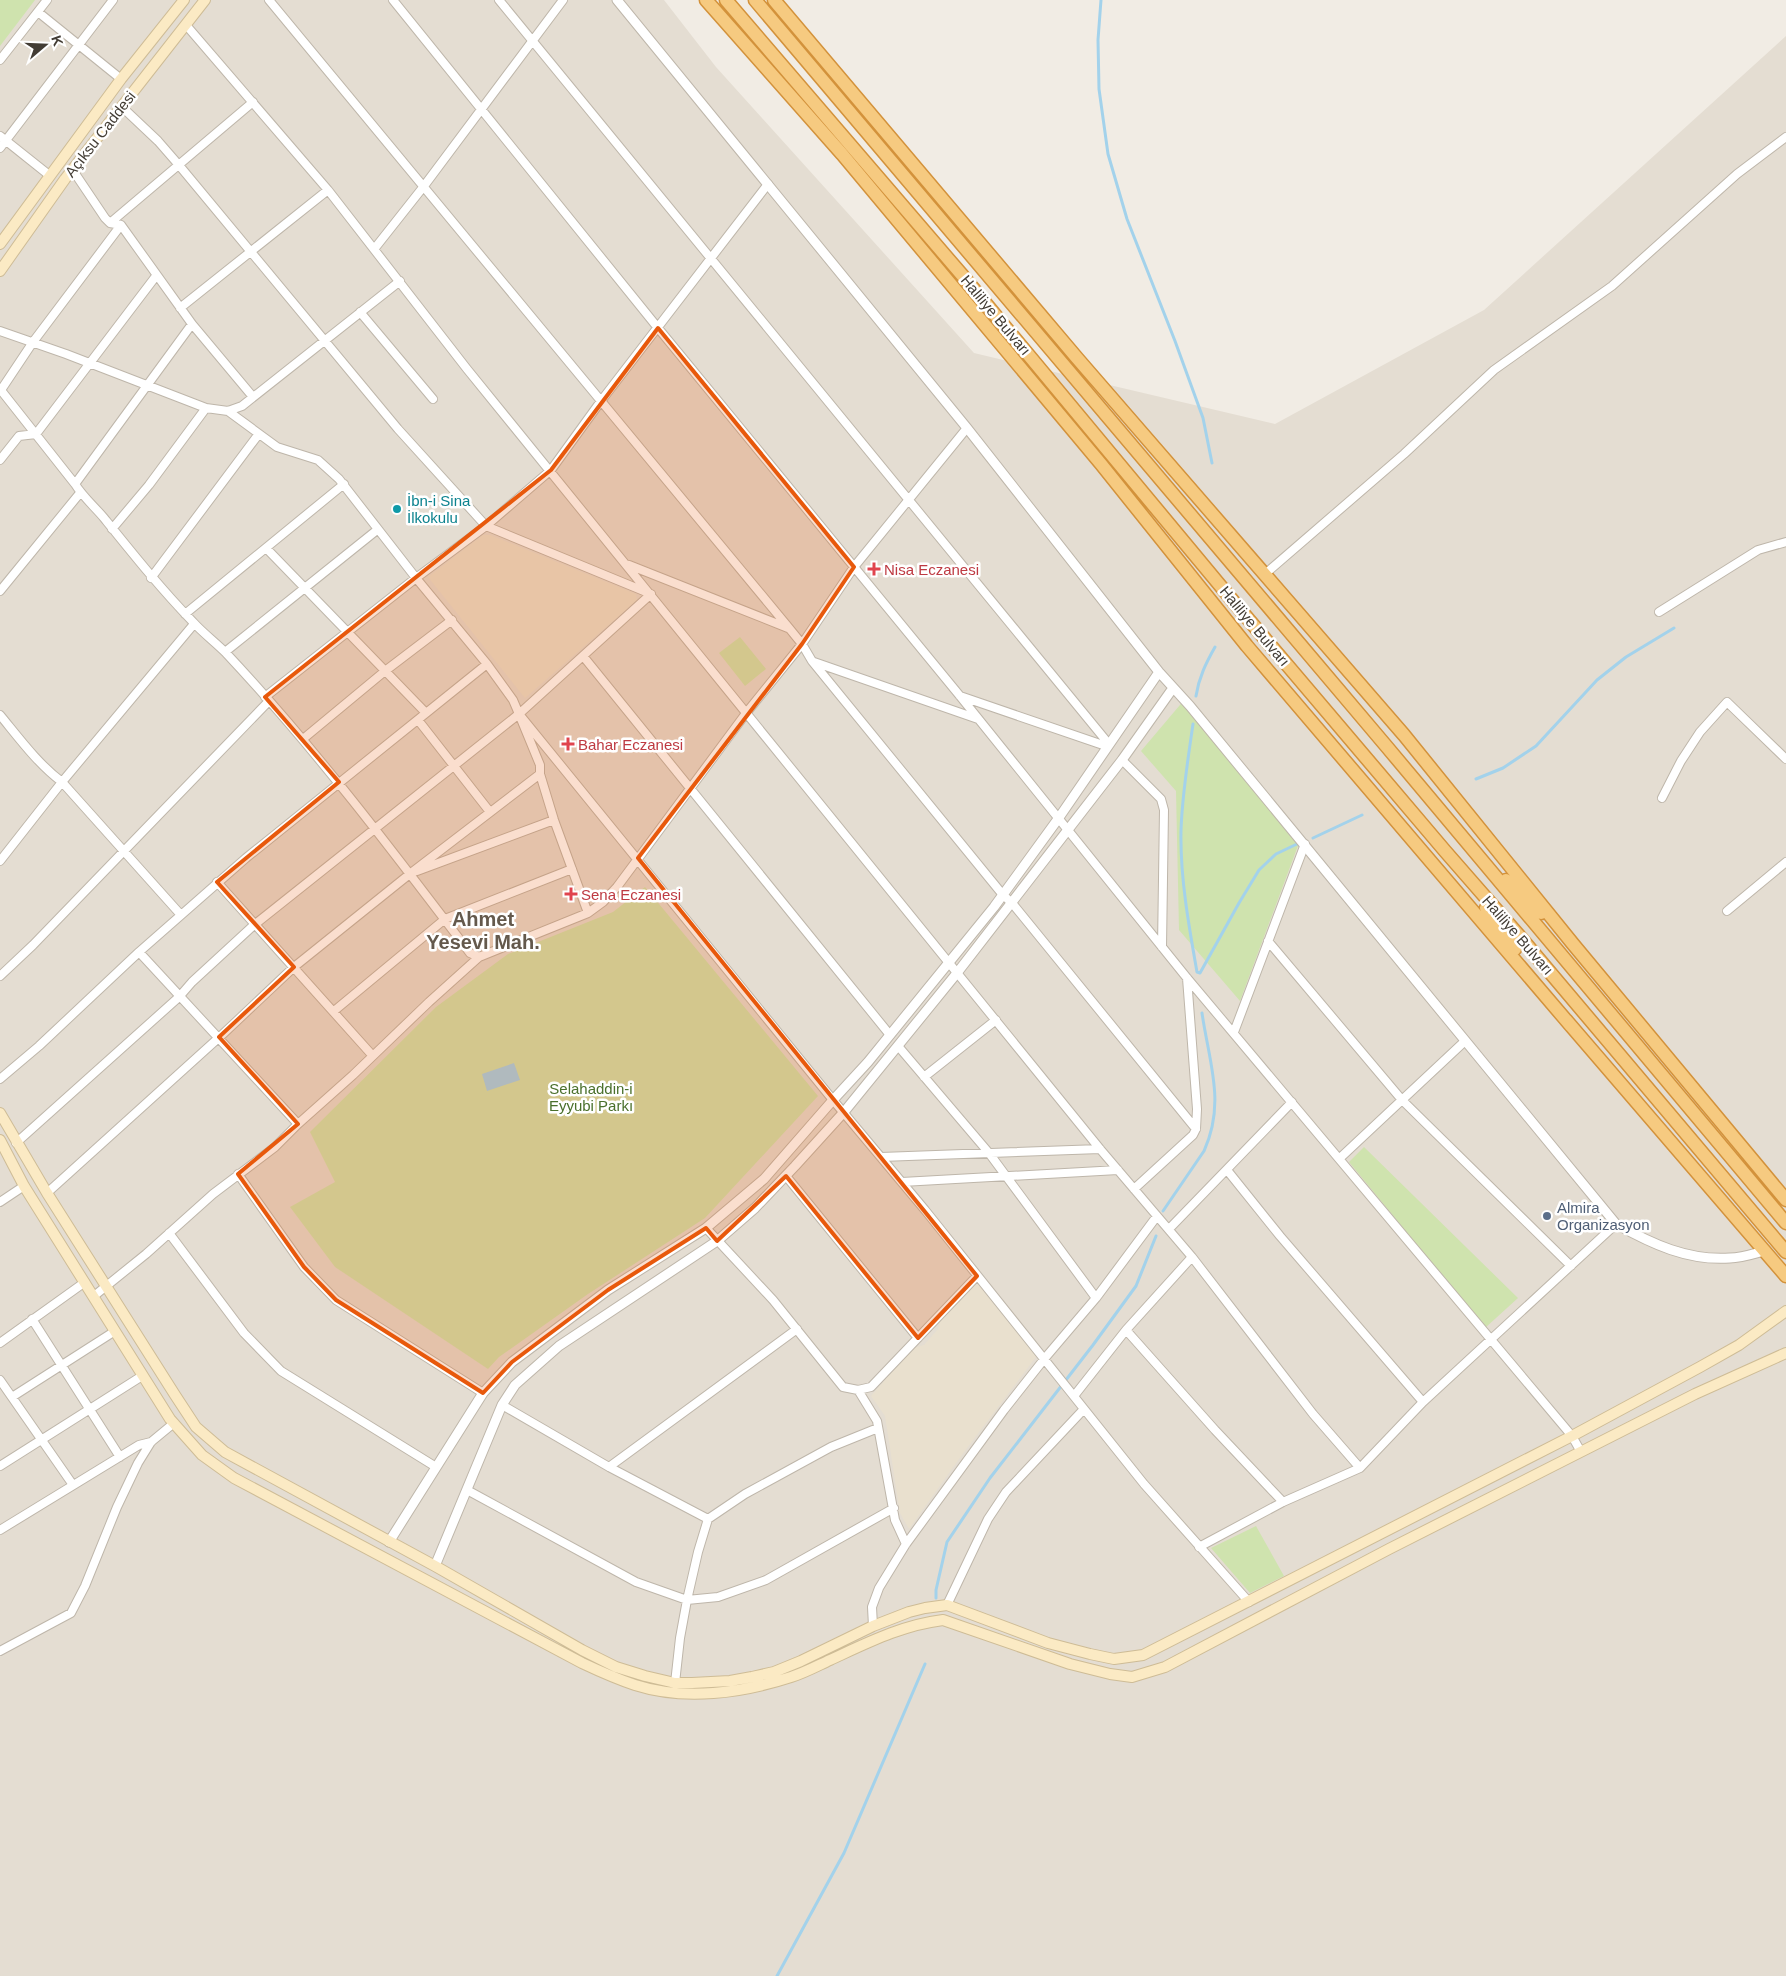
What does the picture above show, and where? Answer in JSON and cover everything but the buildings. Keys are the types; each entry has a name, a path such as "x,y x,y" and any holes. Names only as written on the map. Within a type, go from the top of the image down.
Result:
{"highway":[{"path":"706,0 842,154 1102,464 1247,646 1786,1276"},
{"name":"Haliliye Bulvarı","path":"726,0 968,282 1238,607 1786,1252"},
{"name":"Haliliye Bulvarı","path":"755,0 1387,747 1786,1223"},
{"path":"774,0 1132,422 1410,743 1573,944 1786,1200"},
{"path":"1132,422 1254,591"},
{"path":"1102,464 1238,607"},
{"path":"1464,841 1573,944"},
{"path":"1445,851 1571,1026"}],"main road":[{"name":"Açıksu Caddesi","path":"0,244 121,79 184,0"},
{"name":"Açıksu Caddesi","path":"0,271 72,169 206,0"},
{"path":"0,1112 16,1142 105,1287 196,1427 225,1452 435,1566 600,1660 645,1676 675,1683 730,1681 774,1672 873,1626 909,1612 947,1605 1048,1642 1114,1659 1144,1655 1572,1436 1723,1354 1786,1311"},
{"path":"1,1144 24,1186 142,1376 174,1424 202,1455 234,1478 582,1663 636,1686 677,1693 718,1693 775,1682 794,1676 893,1632 925,1622 943,1620 1070,1664 1110,1674 1132,1677 1148,1673 1165,1667 1695,1394 1786,1353"}],"street":[{"path":"0,60 47,0"},
{"path":"0,148 3,138 113,0"},
{"path":"269,0 789,628 802,644 812,661 1196,1129"},
{"path":"393,0 658,328 960,696 1187,978 1572,1436 1581,1452"},
{"path":"500,0 1107,745"},
{"path":"374,248 424,186 563,0"},
{"path":"617,0 967,428 1158,672 1190,706 1305,844 1465,1042 1616,1224 1683,1255 1712,1259 1731,1258 1764,1251"},
{"path":"38,12 121,79"},
{"path":"186,25 328,190 467,369 551,470 1100,1149 1192,1257 1313,1414 1360,1468"},
{"path":"110,223 253,102"},
{"path":"122,106 158,141 178,164 398,429 486,526 651,594"},
{"path":"1265,574 1404,454 1494,370 1612,286 1737,174 1786,137"},
{"path":"3,138 49,175"},
{"path":"72,169 105,218 110,223 121,225 192,324 253,397"},
{"path":"0,976 33,945 266,700 347,632 486,526 551,470 600,401 768,184"},
{"path":"180,308 328,190"},
{"path":"121,225 0,389 75,484 80,493 95,507 151,578 194,624 225,652 266,700 303,739 339,782 470,953 479,957"},
{"path":"0,460 19,436 36,434 156,276"},
{"path":"0,331 206,408 228,411 242,406 400,281"},
{"path":"360,312 432,399"},
{"path":"75,484 192,324"},
{"path":"112,529 149,485 206,408"},
{"path":"228,411 277,447 318,460 344,484 377,530 452,620 513,700 540,765 540,774 554,820 588,913"},
{"path":"94,1296 146,1254 213,1194 275,1147 479,957 588,913 603,902 617,887 692,788 746,712 802,644 854,567 967,428"},
{"path":"151,578 258,434"},
{"path":"185,614 344,484"},
{"path":"0,591 80,493"},
{"path":"225,652 377,530"},
{"path":"1659,612 1758,550 1786,542"},
{"path":"266,548 426,713"},
{"path":"627,565 789,628"},
{"path":"16,1142 179,996 254,925 373,828 519,714 651,594"},
{"path":"303,739 385,671 452,620"},
{"path":"0,861 62,782 194,624"},
{"path":"582,656 692,788 890,1035"},
{"path":"812,661 978,719"},
{"path":"0,1079 39,1046 217,882 487,664"},
{"path":"389,1542 483,1393 512,1362 608,1290 706,1228 764,1179 868,1062 1003,895 1058,819 1158,672"},
{"path":"435,1566 502,1405 515,1385 559,1346 717,1241 755,1208 786,1176 844,1112 957,973 1122,760 1173,688"},
{"path":"960,696 1107,745"},
{"path":"1662,798 1685,753 1700,732 1728,702 1786,759"},
{"path":"519,714 1045,1358 1144,1484 1249,1602"},
{"path":"1,719 50,773 62,782 180,915"},
{"path":"418,720 490,812"},
{"path":"1122,760 1161,799 1164,810 1162,947"},
{"path":"47,1193 220,1037 294,967 410,873 540,774"},
{"path":"410,873 554,820"},
{"path":"1234,1032 1305,844"},
{"path":"1727,911 1786,862"},
{"path":"334,1011 445,919 572,869"},
{"path":"217,882 372,1055"},
{"path":"1268,941 1402,1100 1571,1266"},
{"path":"139,952 220,1037 298,1124"},
{"path":"1134,1188 1193,1135 1196,1129 1197,1110 1187,978"},
{"path":"924,1077 996,1020"},
{"path":"1340,1158 1465,1042"},
{"path":"898,1046 989,1153 1096,1298"},
{"path":"1169,1229 1292,1102"},
{"path":"881,1157 1100,1149"},
{"path":"902,1182 1118,1170"},
{"path":"1228,1170 1280,1236 1423,1402"},
{"path":"238,1174 304,1267 336,1300 483,1393"},
{"path":"786,1176 918,1338"},
{"path":"0,1202 24,1186"},
{"path":"873,1626 872,1607 879,1588 906,1544 1004,1410 1096,1298 1157,1216"},
{"path":"1199,1547 1283,1502 1360,1468 1423,1402 1492,1341 1616,1224"},
{"path":"706,1228 797,1328 844,1387 858,1390 871,1387 977,1276"},
{"path":"169,1233 244,1333 281,1371 436,1466"},
{"path":"1071,1393 1192,1257"},
{"path":"0,1343 85,1282"},
{"path":"32,1319 120,1456"},
{"path":"608,1467 797,1328"},
{"path":"1126,1330 1215,1430 1283,1502"},
{"path":"12,1397 115,1331"},
{"path":"0,1466 142,1376"},
{"path":"0,1380 73,1485"},
{"path":"858,1390 877,1422 895,1520 906,1544"},
{"path":"502,1405 608,1467 708,1519"},
{"path":"947,1605 988,1519 1006,1492 1084,1409"},
{"path":"0,1651 64,1618 76,1605 117,1507 138,1463 151,1442 174,1424"},
{"path":"675,1683 686,1600 708,1519 745,1494 831,1447 878,1428"},
{"path":"0,1530 120,1456 139,1445 151,1442"},
{"path":"467,1490 636,1582 686,1600 718,1597 759,1583 894,1508"}],"highlighted area":[{"path":"658,328 854,567 802,644 638,858 977,1276 918,1338 786,1176 717,1241 706,1228 608,1290 512,1362 483,1393 336,1300 304,1267 238,1174 298,1124 219,1037 294,967 217,882 339,782 265,697 551,470"}],"shaded area":[{"path":"0,0 664,0 716,67 974,353 1275,424 1484,310 1786,36 1786,1976 0,1976"},
{"path":"483,535 490,535 636,594 637,600 525,698 428,577"},
{"path":"981,1281 1039,1353 964,1452 909,1529 900,1513 885,1416 871,1396 913,1348 924,1345 938,1329 941,1318 973,1282"}],"green space":[{"path":"0,0 35,0 0,46"},
{"path":"740,637 766,669 745,686 719,653"},
{"path":"1185,699 1299,843 1240,1001 1179,930 1176,791 1141,751"},
{"name":"Selahaddin-i Eyyubi Parkı","path":"645,887 818,1096 705,1218 588,1294 499,1357 488,1369 335,1267 290,1207 335,1182 310,1132 436,1007 508,954 613,912"},
{"path":"1364,1147 1518,1298 1485,1328 1349,1162"},
{"path":"1256,1526 1284,1576 1250,1593 1211,1548"}],"water":[{"path":"514,1063 520,1080 487,1091 482,1074"}],"waterway":[{"path":"1101,0 1098,40 1099,89 1108,154 1127,219 1203,418 1212,463"},
{"path":"1476,779 1503,768 1536,746 1597,680 1626,657 1674,628"},
{"path":"1196,696 1203,670 1215,647"},
{"path":"1193,724 1183,804 1181,848 1186,902 1197,972 1200,973 1259,870 1276,854 1297,844"},
{"path":"1313,838 1362,815"},
{"path":"1163,1211 1204,1151 1211,1133 1214,1116 1214,1082 1202,1013"},
{"path":"936,1598 936,1590 947,1542 990,1478 1136,1286 1156,1236"},
{"path":"777,1976 844,1853 925,1664"}],"place":[{"name":"İbn-i Sina İlkokulu","path":"397,509"},
{"name":"Nisa Eczanesi","path":"874,569"},
{"name":"Bahar Eczanesi","path":"568,744"},
{"name":"Sena Eczanesi","path":"571,894"},
{"name":"Almira Organizasyon","path":"1547,1216"}],"district":[{"name":"Ahmet Yesevi Mah.","path":"483,930"}]}
